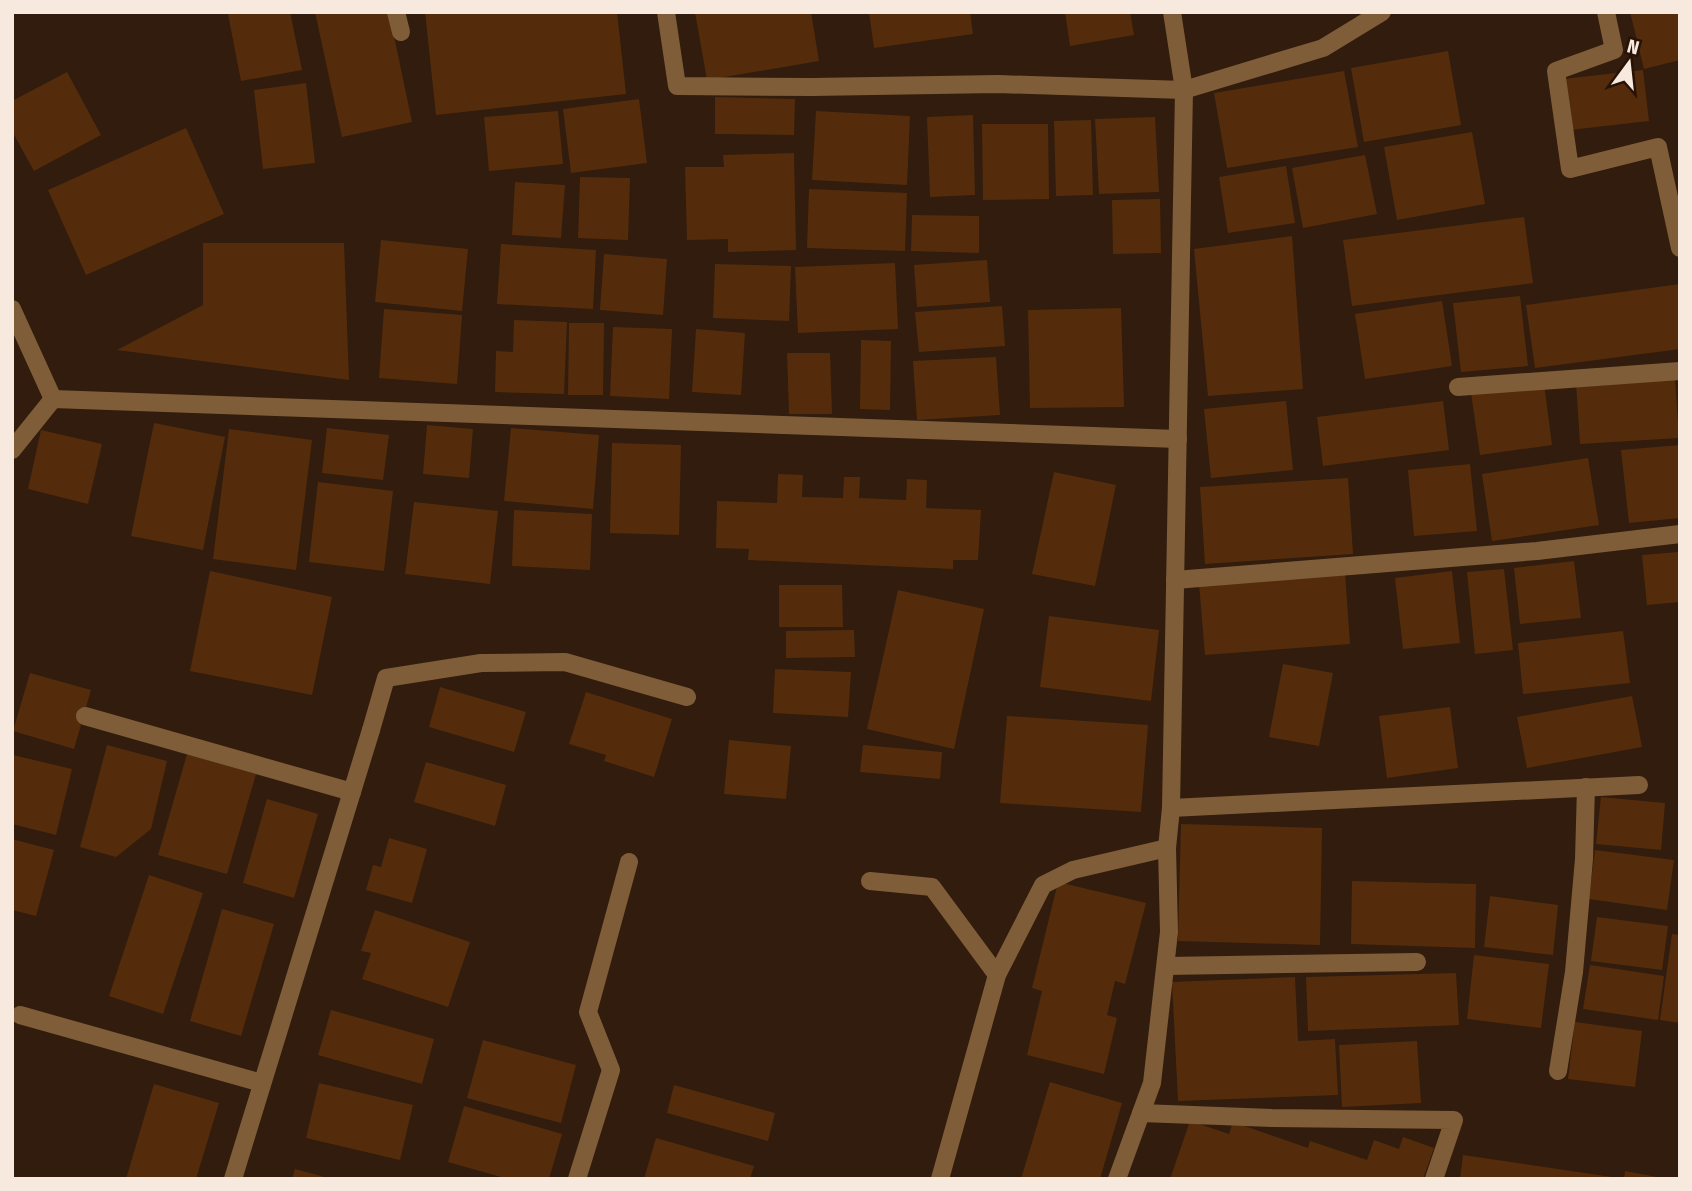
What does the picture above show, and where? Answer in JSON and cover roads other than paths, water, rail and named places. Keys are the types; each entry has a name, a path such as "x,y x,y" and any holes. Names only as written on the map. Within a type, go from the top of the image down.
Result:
{"street":[{"path":"396,12 401,32"},
{"path":"666,12 677,86 998,84 1184,90 1324,48 1382,12"},
{"path":"1117,1179 1152,1083 1170,932 1167,848 1171,808 1184,90 1172,12"},
{"path":"1606,12 1614,50 1556,71 1570,169 1657,147 1680,248"},
{"path":"12,309 53,399"},
{"path":"1458,387 1680,371"},
{"path":"53,399 1178,439"},
{"path":"12,450 53,399"},
{"path":"1175,580 1537,551 1680,534"},
{"path":"233,1179 386,678 481,663 565,662 687,697"},
{"path":"85,716 352,792"},
{"path":"1171,808 1639,785"},
{"path":"1558,1072 1574,972 1584,859 1586,787"},
{"path":"940,1179 997,975 1043,885 1073,870 1167,848"},
{"path":"577,1179 611,1070 588,1012 629,862"},
{"path":"870,881 932,887 997,975"},
{"path":"1166,966 1418,962"},
{"path":"20,1015 262,1083"},
{"path":"1141,1113 1454,1120 1434,1179"}]}
